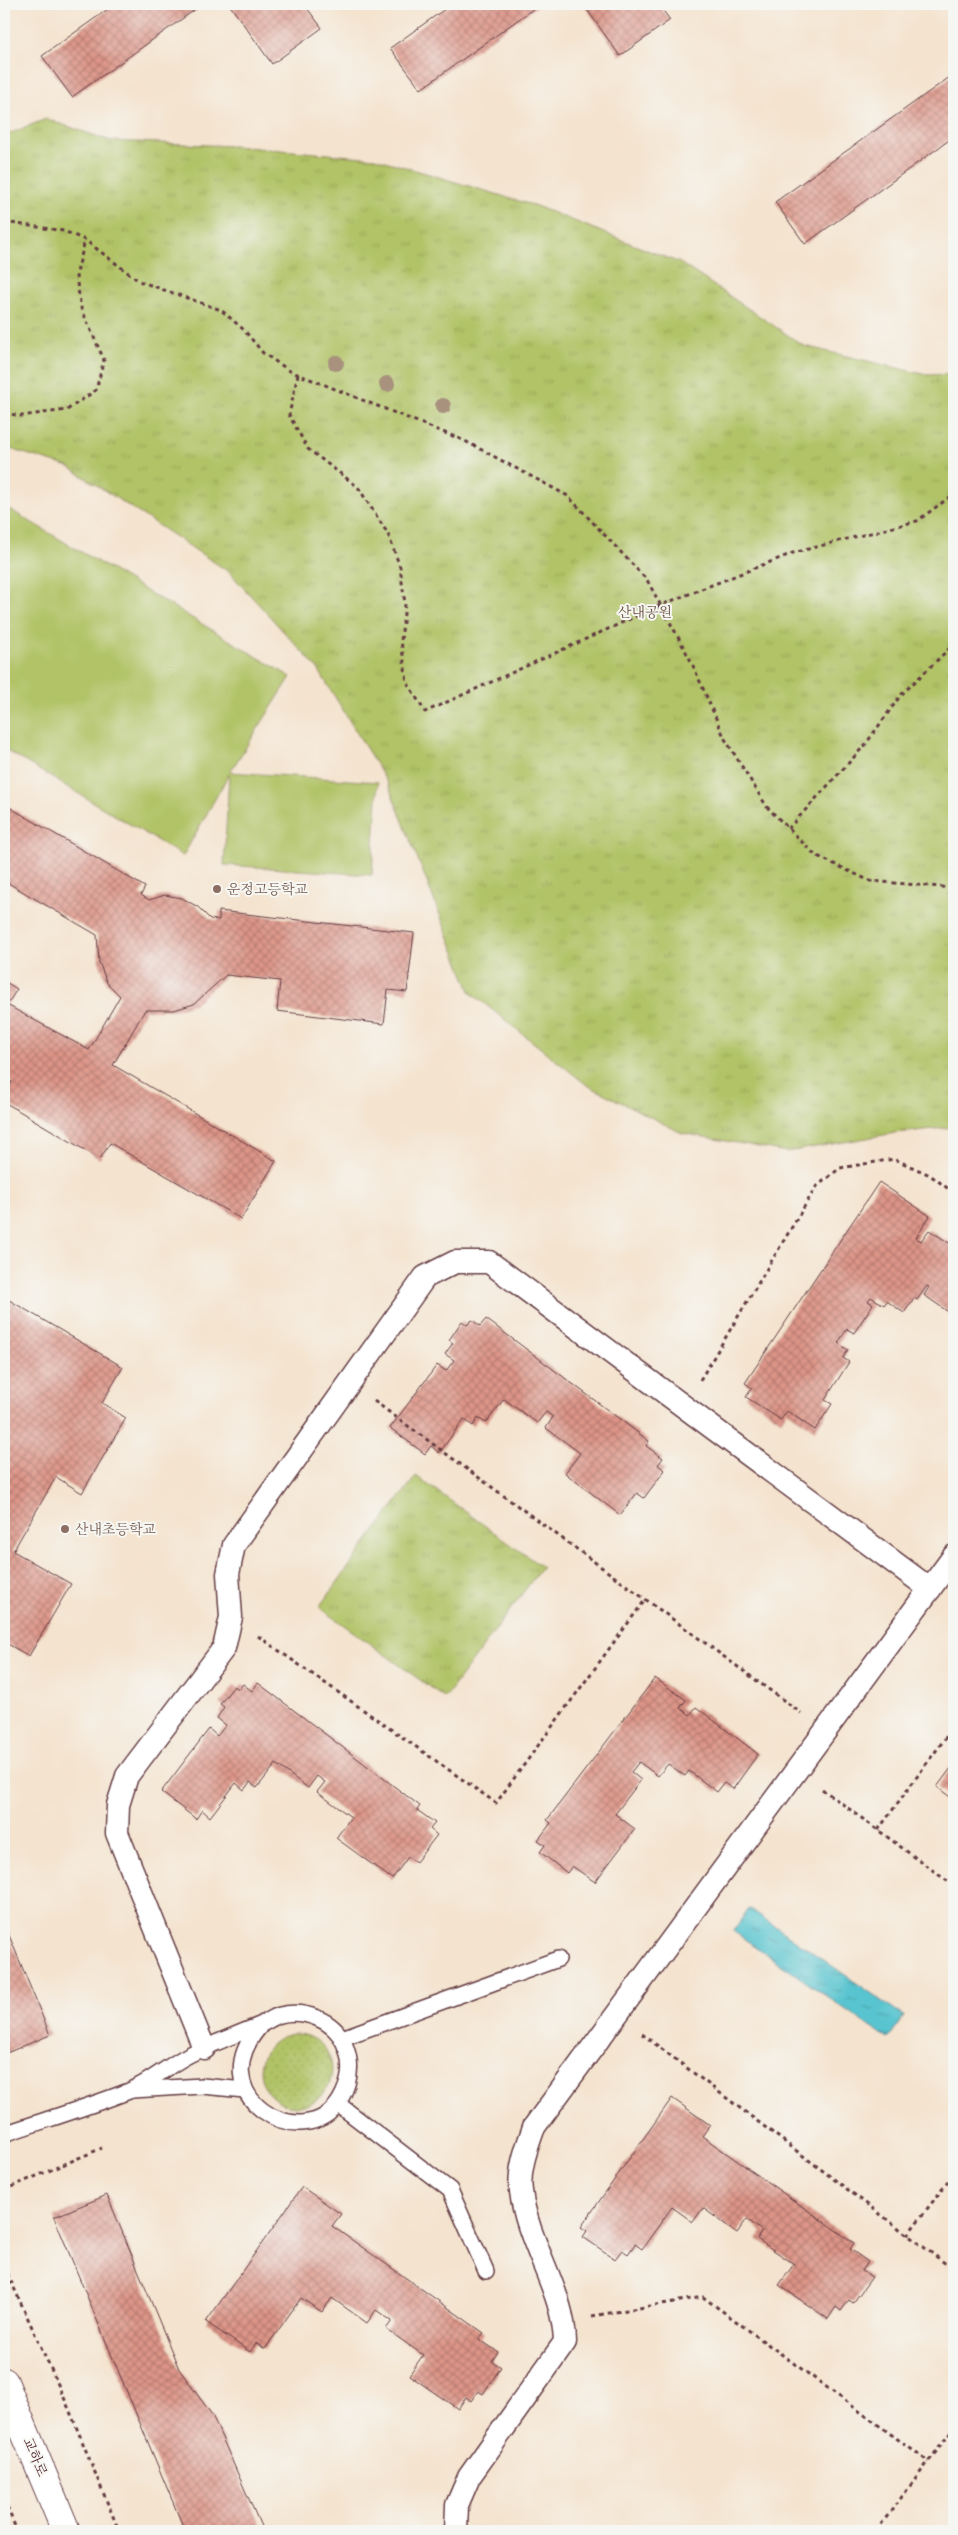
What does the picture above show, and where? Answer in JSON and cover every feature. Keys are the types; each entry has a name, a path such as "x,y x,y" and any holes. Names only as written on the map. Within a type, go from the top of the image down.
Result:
{"street":[{"path":"204,2048 117,1833 118,1804 127,1776 224,1648 231,1617 228,1574 234,1545 425,1277 455,1262 489,1262 930,1589"},
{"path":"456,2531 457,2505 469,2477 565,2342 565,2321 532,2234 520,2190 524,2156 534,2127 954,1556"},
{"name":"교하로","path":"4,2382 66,2531"}],"lane":[{"path":"342,2038 558,1959"},
{"path":"4,2134 131,2090 204,2048 280,2015 298,2013 316,2017 330,2025 342,2038 349,2054 351,2072 346,2089 338,2104 324,2115 308,2122 289,2122 271,2117 256,2106 246,2090 241,2073 242,2054 250,2037 263,2023"},
{"path":"131,2090 202,2086 246,2090"},
{"path":"338,2104 450,2190 486,2271"}],"path":[{"path":"4,222 64,231 85,240 138,281 221,310 244,330 263,353 298,374 465,441 568,496 647,580 691,660 725,739 767,807 788,829 815,855 870,880 954,888"},
{"path":"4,414 21,416 67,410 96,390 104,360 81,308 76,277 85,240"},
{"path":"298,374 289,414 308,449 358,487 388,534 400,567 405,604 401,641 407,682 425,712 661,606 793,552 917,521 954,494"},
{"path":"788,829 865,745 900,696 954,644"},
{"path":"684,1406 816,1187 840,1168 894,1159 930,1175 954,1193"},
{"path":"349,1384 825,1732"},
{"path":"231,1617 496,1803 645,1600"},
{"path":"878,1830 954,1726"},
{"path":"797,1770 954,1886"},
{"path":"617,2015 954,2270"},
{"path":"4,2190 102,2148"},
{"path":"907,2235 954,2174"},
{"path":"4,2266 66,2402 119,2531"},
{"path":"565,2321 703,2297 929,2462"},
{"path":"876,2531 954,2428"},
{"path":"4,2500 17,2531"}],"green space":[{"name":"산내공원","path":"46,119 111,141 233,146 375,158 536,206 680,263 804,346 927,375 954,374 954,1127 895,1133 787,1152 682,1133 587,1085 471,993 388,784 318,669 229,572 69,467 4,447 4,132 11,133"},
{"path":"4,506 291,677 230,772 378,782 372,875 224,865 229,774 183,856 4,749"},
{"path":"416,1476 542,1567 445,1698 319,1607"},
{"path":"296,2034 316,2040 326,2050 332,2070 326,2090 316,2100 296,2106 276,2100 266,2090 260,2070 266,2050 276,2040"}],"water":[{"path":"749,1908 904,2016 888,2039 733,1931"}],"building":[{"path":"115,4 203,4 72,97 42,56"},
{"path":"229,4 304,4 322,28 272,64"},
{"path":"452,4 540,4 421,89 390,48"},
{"path":"583,4 658,4 670,20 620,56"},
{"path":"954,74 954,141 952,138 805,244 775,202"},
{"name":"운정고등학교","path":"4,804 145,887 141,895 149,900 165,895 182,898 198,907 210,919 219,920 219,911 414,933 407,992 388,990 384,1024 277,1011 280,981 226,975 194,1004 174,1010 145,1010 113,1065 276,1161 241,1219 110,1143 100,1159 4,1102 4,1096 12,1082 4,1077 4,981 17,989 7,1005 89,1050 120,996 107,983 99,962 97,935 8,883 4,890"},
{"path":"879,1182 930,1216 916,1238 921,1241 929,1230 954,1246 954,1316 924,1295 929,1287 927,1286 917,1300 914,1298 904,1313 887,1301 884,1305 871,1297 868,1301 873,1304 854,1333 847,1329 838,1343 848,1350 843,1358 849,1362 825,1400 832,1404 815,1430 787,1411 781,1420 746,1397 752,1388 745,1383"},
{"path":"4,1297 123,1367 102,1403 126,1418 82,1493 56,1477 13,1551 71,1584 29,1656 4,1642"},
{"path":"486,1319 649,1441 646,1446 663,1458 658,1465 665,1470 644,1498 637,1493 620,1515 565,1473 580,1453 546,1428 553,1417 546,1412 537,1423 504,1399 486,1423 478,1418 473,1426 464,1419 439,1453 431,1446 425,1454 390,1428 437,1365 446,1371 454,1360 445,1354 453,1343 449,1340 462,1321 467,1325 472,1320 480,1326"},
{"path":"655,1678 686,1700 680,1708 690,1715 696,1707 758,1754 733,1789 724,1783 717,1792 689,1771 685,1776 668,1764 658,1776 639,1762 631,1772 641,1780 615,1814 635,1829 595,1882 572,1866 567,1873 540,1852 545,1845 538,1840 551,1823 547,1820"},
{"path":"258,1683 420,1806 417,1810 435,1823 430,1829 437,1835 416,1862 408,1857 392,1879 336,1838 351,1817 317,1792 325,1782 317,1776 308,1788 276,1764 257,1788 250,1782 244,1790 236,1783 210,1817 202,1810 196,1819 161,1792 209,1729 217,1736 226,1725 217,1718 224,1707 220,1704 234,1686 239,1689 243,1684 252,1691"},
{"path":"954,1764 954,1800 937,1787"},
{"path":"4,1923 50,2035 4,2054"},
{"path":"672,2098 710,2125 702,2136 854,2243 850,2249 868,2262 862,2271 872,2277 853,2303 849,2300 841,2311 836,2307 828,2319 779,2285 794,2264 757,2239 762,2231 747,2219 737,2233 703,2208 693,2222 672,2207 642,2249 635,2244 628,2254 622,2250 615,2259 583,2237 587,2231 581,2227"},
{"path":"302,2187 341,2214 332,2226 484,2333 479,2339 498,2352 492,2361 501,2367 483,2394 478,2391 471,2401 466,2397 458,2409 409,2375 423,2355 386,2329 392,2321 376,2310 367,2323 332,2298 322,2312 301,2298 265,2349 256,2343 250,2352 206,2322"},
{"path":"107,2195 179,2369 212,2415 263,2531 185,2531 54,2217"}],"place":[{"name":"운정고등학교","path":"217,889"},
{"name":"산내초등학교","path":"65,1529"}]}
